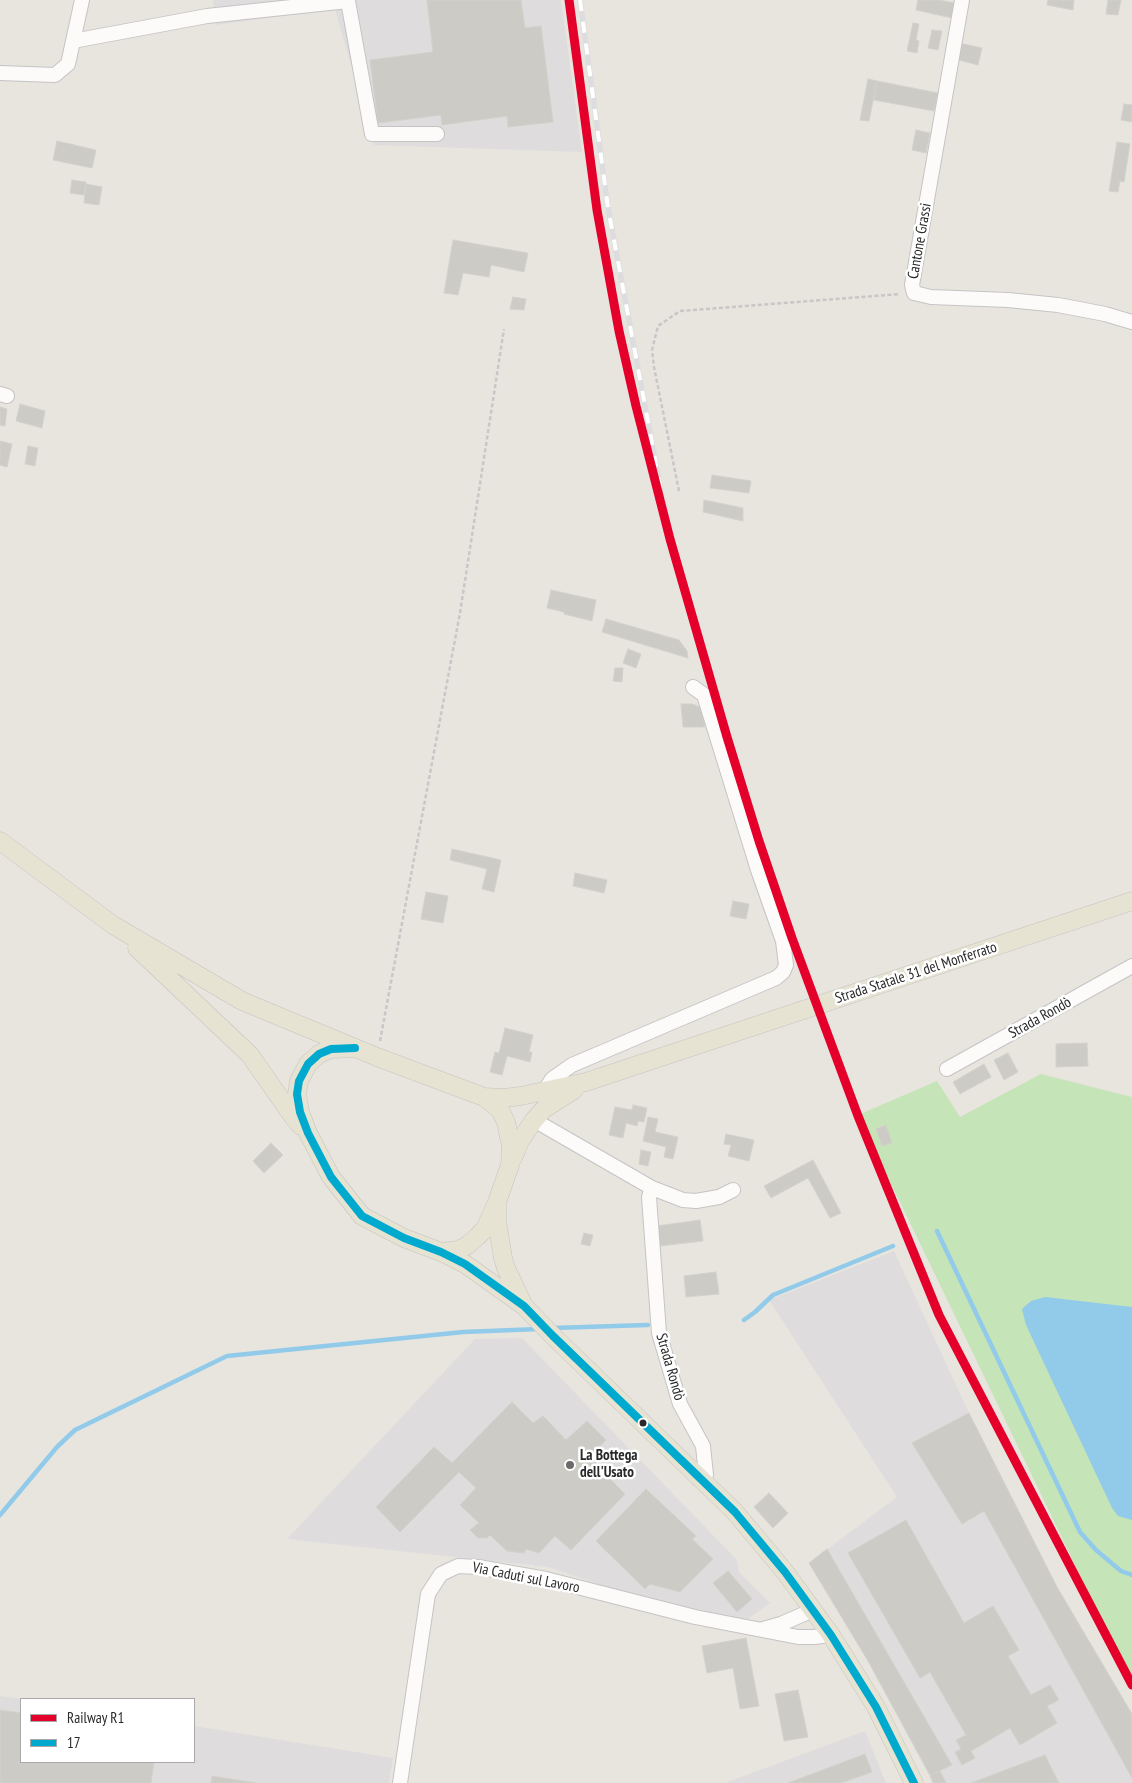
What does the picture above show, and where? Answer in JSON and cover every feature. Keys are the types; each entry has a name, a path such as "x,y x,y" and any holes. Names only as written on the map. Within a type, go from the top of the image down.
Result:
{"main road":[{"path":"0,841 113,925 242,1000 376,1057 484,1097 500,1110 506,1122 511,1146 510,1165"},
{"name":"Strada Statale 31 del Monferrato","path":"484,1097 504,1098 544,1092 586,1082 1132,901"},
{"path":"113,925 250,1055 294,1118 308,1133"},
{"path":"355,1048 331,1049 319,1054 302,1072 299,1081 297,1094 300,1112 308,1133 331,1177 362,1216 404,1238 441,1252 465,1264 529,1311 735,1512 785,1572 831,1636 876,1707 914,1783"},
{"name":"Strada Statale 31 del Monferrato","path":"441,1252 458,1250 468,1245 485,1228 520,1141 538,1117 586,1082"},
{"path":"497,1202 497,1221 503,1258 512,1282 529,1311"}],"street":[{"path":"0,73 54,75 68,64 82,0"},
{"name":"Cantone Grassi","path":"962,0 912,285 914,292 931,297 1008,300 1058,306 1105,314 1132,322"},
{"path":"73,41 206,16 352,1 372,134 437,134"},
{"path":"693,687 704,695 758,870 783,941 786,965 783,972 776,978 572,1065 552,1079 544,1092 538,1117 652,1188 682,1200 696,1202 719,1197 733,1190"},
{"name":"Strada Rondò","path":"947,1069 1132,966"},
{"name":"Strada Rondò","path":"652,1188 649,1197 659,1333 680,1404 702,1446 706,1475 702,1480"},
{"name":"Via Caduti sul Lavoro","path":"400,1783 428,1594 441,1574 458,1566 478,1567 546,1579 695,1616 798,1637 831,1636"},
{"name":"Via Caduti sul Lavoro","path":"763,1629 781,1624 812,1610"}],"path":[{"path":"679,491 654,367 652,350 658,326 680,311 914,292"},
{"path":"376,1057 460,612 504,329"}],"shaded area":[{"path":"213,0 561,0 582,152 374,145 335,9 216,25"},
{"path":"894,1251 969,1413 1057,1587 1132,1714 1132,1783 933,1783 868,1661 809,1563 897,1497 769,1300"},
{"path":"522,1338 737,1560 739,1572 770,1603 745,1621 695,1617 548,1567 287,1539 475,1339"},
{"path":"0,1696 20,1699 20,1763 195,1763 195,1726 393,1758 389,1783 0,1783"},
{"path":"865,1731 886,1783 725,1783"}],"green space":[{"path":"1041,1074 1132,1097 1132,1683 858,1115 937,1081 960,1117"}],"water":[{"path":"1045,1297 1132,1307 1132,1520 1118,1516 1112,1508 1026,1325 1022,1309 1031,1301"}],"building":[{"path":"427,0 521,0 525,28 541,26 553,122 508,127 507,116 442,125 441,115 378,123 370,60 433,52"},
{"path":"918,0 939,0 955,3 952,18 916,10"},
{"path":"1048,0 1074,0 1073,10 1047,5"},
{"path":"1108,0 1121,0 1118,15 1106,14"},
{"path":"913,23 919,24 916,40 919,41 917,53 907,51"},
{"path":"932,30 942,31 938,50 928,48"},
{"path":"959,43 982,48 978,65 955,59"},
{"path":"868,79 877,81 869,121 860,120"},
{"path":"877,81 938,93 934,111 874,100"},
{"path":"1124,104 1132,105 1132,122 1121,120"},
{"path":"916,130 930,133 926,153 912,150"},
{"path":"57,141 96,150 92,168 53,160"},
{"path":"1117,142 1130,144 1124,182 1120,181 1118,192 1109,191"},
{"path":"72,180 86,182 84,195 70,193"},
{"path":"86,184 102,187 99,205 84,203"},
{"path":"453,240 528,253 524,272 491,265 489,277 463,273 458,295 444,293"},
{"path":"513,297 526,299 524,310 510,309"},
{"path":"20,404 45,411 42,428 16,421"},
{"path":"0,407 7,409 5,426 0,425"},
{"path":"0,441 12,444 7,467 0,465"},
{"path":"28,446 38,448 35,466 25,464"},
{"path":"712,475 751,481 749,493 710,488"},
{"path":"704,500 743,508 743,521 703,512"},
{"path":"551,590 596,600 592,621 547,608"},
{"path":"606,619 679,640 687,651 688,658 602,632"},
{"path":"628,649 641,654 636,668 623,663"},
{"path":"615,668 623,668 622,682 613,681"},
{"path":"681,704 692,704 700,707 705,727 683,727"},
{"path":"452,849 501,860 494,892 482,889 487,869 450,860"},
{"path":"575,873 607,880 604,893 573,886"},
{"path":"426,892 448,896 443,923 421,919"},
{"path":"733,901 749,904 746,919 730,916"},
{"path":"505,1028 533,1035 529,1052 532,1052 530,1062 507,1056 502,1075 490,1072 495,1052 499,1053"},
{"path":"1087,1043 1088,1066 1056,1067 1056,1044"},
{"path":"1008,1053 1018,1072 1004,1080 994,1060"},
{"path":"984,1064 991,1077 960,1094 953,1082"},
{"path":"633,1105 647,1108 644,1122 638,1121 637,1126 626,1123 623,1138 609,1135 615,1107 632,1110"},
{"path":"648,1117 658,1119 655,1132 678,1137 673,1159 664,1157 666,1147 643,1141"},
{"path":"886,1125 892,1143 882,1146 876,1129"},
{"path":"726,1134 754,1140 749,1161 728,1156 731,1145 724,1144"},
{"path":"271,1143 283,1155 264,1173 253,1161"},
{"path":"641,1150 651,1152 648,1166 639,1164"},
{"path":"813,1160 841,1213 830,1218 808,1178 771,1198 764,1186"},
{"path":"700,1220 703,1241 660,1246 657,1226"},
{"path":"584,1233 593,1235 590,1246 581,1244"},
{"path":"716,1272 719,1294 686,1297 684,1276"},
{"path":"512,1402 533,1423 543,1416 566,1440 587,1421 606,1440 592,1454 599,1460 595,1464 625,1494 571,1550 555,1536 539,1553 526,1549 524,1553 507,1551 490,1535 487,1538 478,1538 470,1530 479,1523 460,1505 476,1488 459,1472 400,1532 376,1507 434,1447 452,1463"},
{"path":"969,1413 1057,1587 1132,1714 1132,1778 984,1511 962,1524 912,1443"},
{"path":"646,1489 696,1536 692,1539 713,1559 680,1592 650,1584 645,1589 596,1541"},
{"path":"769,1493 788,1513 773,1528 754,1507"},
{"path":"906,1520 964,1623 993,1606 1019,1650 1008,1656 1031,1695 1050,1685 1059,1700 1047,1706 1057,1723 1020,1745 1010,1728 971,1751 975,1758 962,1765 955,1752 961,1749 956,1740 966,1735 930,1672 920,1678 848,1553"},
{"path":"827,1549 952,1765 930,1775 868,1661 809,1563"},
{"path":"728,1571 752,1599 737,1612 713,1583"},
{"path":"746,1638 759,1706 740,1709 733,1668 707,1673 702,1646"},
{"path":"798,1690 808,1737 784,1741 775,1694"},
{"path":"0,1710 20,1713 20,1763 154,1763 151,1783 0,1783"},
{"path":"865,1754 872,1772 841,1783 788,1783"},
{"path":"1045,1755 1059,1783 971,1783"},
{"path":"940,1771 946,1783 933,1783 930,1775"},
{"path":"212,1776 256,1783 211,1783"}],"waterway":[{"path":"937,1231 1080,1532 1096,1550 1121,1571 1132,1575"},
{"path":"744,1320 773,1295 893,1246"},
{"path":"552,1328 648,1325"},
{"path":"0,1515 57,1447 75,1430 227,1356 463,1332 539,1329"}],"railway":[{"path":"580,0 608,208 670,539"}],"rail line":[{"name":"R1","path":"569,0 597,210 619,331 670,539 759,841 792,938 858,1116 939,1315 1132,1685"}],"transit line":[{"name":"17","path":"355,1048 331,1049 319,1054 308,1064 299,1081 297,1094 300,1112 308,1133 331,1177 362,1216 404,1238 441,1252 465,1264 524,1306 735,1512 785,1572 831,1635 876,1707 914,1783"}],"place":[{"name":"La Bottega dell'Usato","path":"570,1465"}]}
